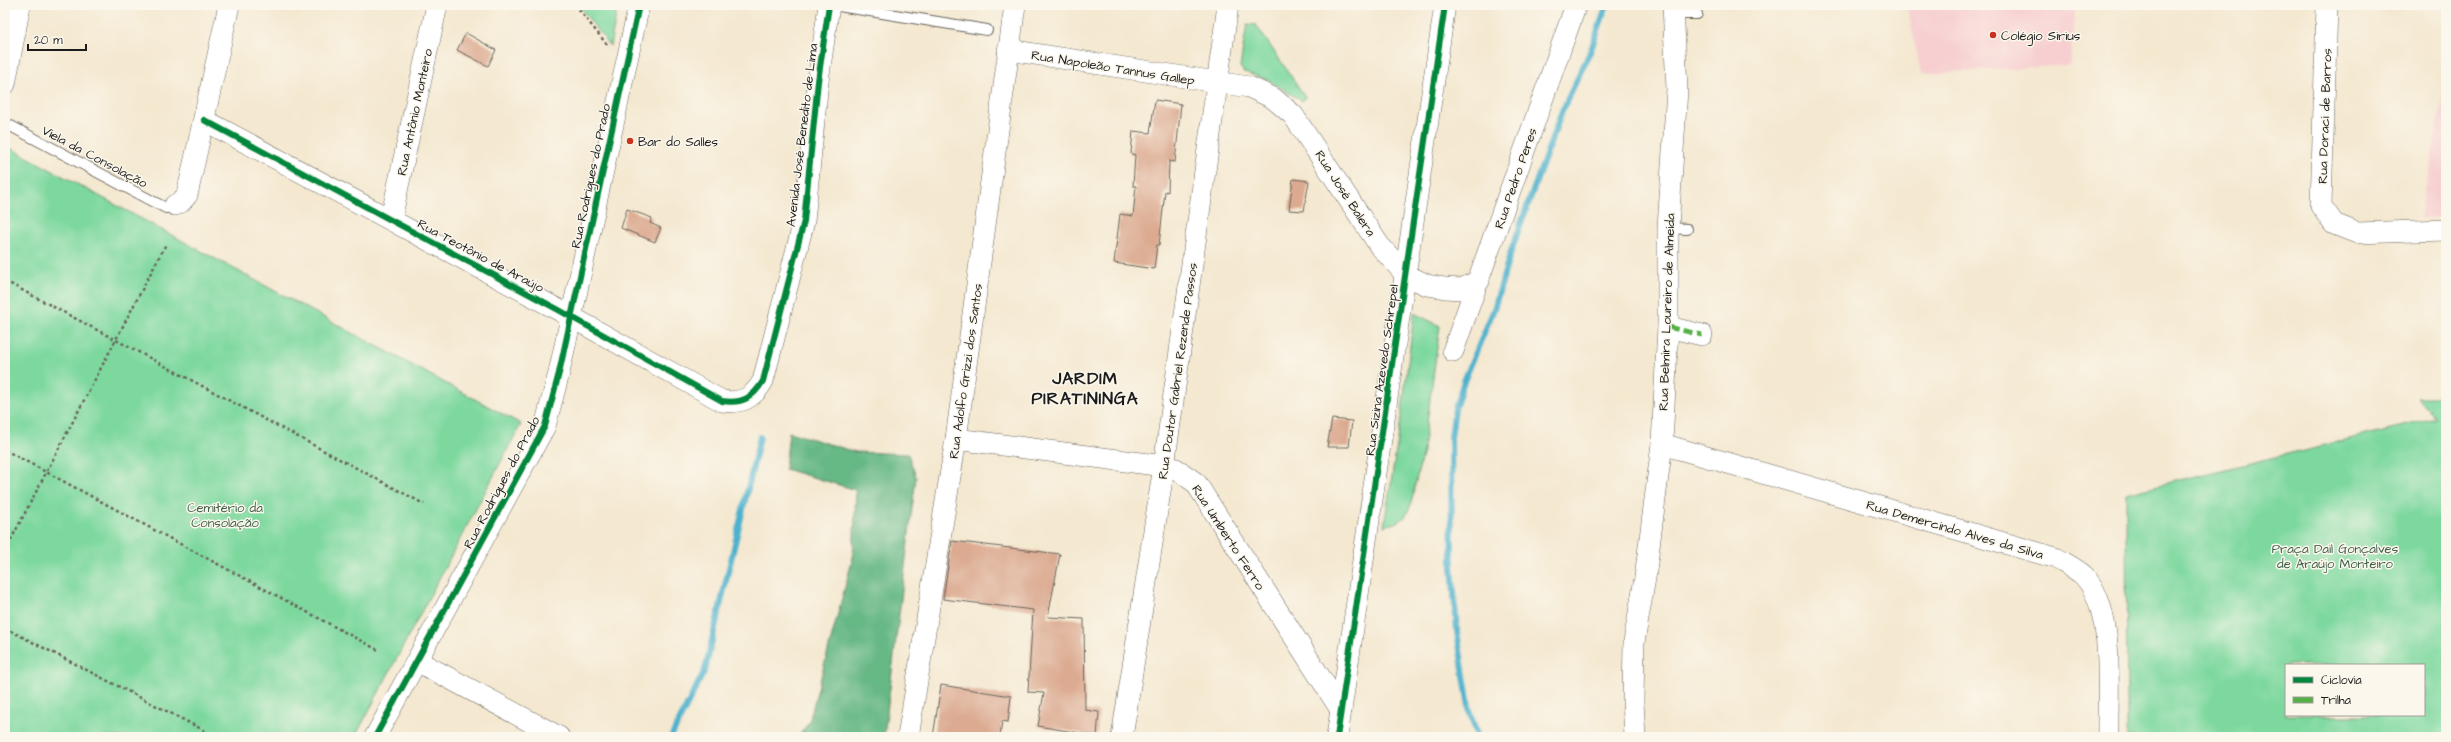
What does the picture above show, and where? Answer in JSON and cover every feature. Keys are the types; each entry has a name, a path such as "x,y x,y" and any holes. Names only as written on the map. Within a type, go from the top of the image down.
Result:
{"street":[{"path":"5,84 20,5"},
{"path":"174,205 181,202 187,195 229,5"},
{"name":"Rua Antônio Monteiro","path":"391,219 437,5"},
{"name":"Rua Rodrigues do Prado","path":"375,737 545,426 571,316 639,5"},
{"name":"Avenida José Benedito de Lima","path":"747,400 757,392 763,381 804,220 818,81 829,5"},
{"name":"Rua Adolfo Grizzi dos Santos","path":"908,737 956,439 1015,5"},
{"name":"Rua Doutor Gabriel Rezende Passos","path":"1122,737 1164,466 1228,5"},
{"name":"Rua Sizina Azevedo Schrepel","path":"1337,737 1445,5"},
{"name":"Rua Pedro Peres","path":"1453,351 1576,5"},
{"name":"Rua Doraci de Barros","path":"2327,5 2321,206 2334,224 2357,232 2446,230"},
{"name":"Rua Belmira Loureiro de Almeida","path":"1635,737 1633,701 1634,642 1645,578 1662,444 1668,327 1678,228 1677,89 1674,9"},
{"name":"Rua Napoleão Tannus Gallep","path":"1008,50 1217,83"},
{"name":"Rua José Balera","path":"1217,83 1260,91 1282,104 1293,115 1379,245 1406,275 1427,285 1445,288 1461,288 1479,281"},
{"name":"Rua Teotônio de Araújo","path":"204,120 571,316 722,401 736,403 747,400"},
{"path":"1668,327 1702,335"},
{"name":"Rua Umberto Ferro","path":"956,439 1164,466 1176,469 1196,483 1305,656 1341,710"},
{"name":"Rua Demercindo Alves da Silva","path":"1662,444 2056,558 2084,576 2100,600 2105,623 2108,737"},
{"path":"1305,656 1327,666 1336,664 1345,658 1351,645"},
{"path":"417,661 559,737"}],"lane":[{"path":"833,5 986,30"},
{"path":"1674,9 1697,14"},
{"name":"Viela da Consolação","path":"5,123 166,208 174,205"}],"path":[{"path":"575,5 609,46 628,55"},
{"path":"5,551 166,244"},
{"path":"5,281 424,504"},
{"path":"5,450 47,471 378,650"},
{"path":"5,628 217,737"}],"shaded area":[{"name":"Colégio Sirius","path":"1907,5 2075,5 2070,65 1921,74"},
{"path":"2446,80 2446,217 2420,218"}],"green space":[{"path":"578,5 618,5 610,46"},
{"path":"1247,24 1256,25 1306,98 1302,101 1268,80 1244,72 1240,67"},
{"name":"Cemitério da Consolação","path":"5,145 521,424 355,737 5,737"},
{"path":"1414,313 1440,326 1423,451 1410,507 1405,517 1395,523 1384,526 1401,420"},
{"name":"Praça Dail Gonçalves de Araújo Monteiro","path":"2417,397 2446,397 2446,737 2127,737 2126,493 2436,418"},
{"path":"789,432 856,452 908,454 916,477 884,737 798,737 809,722 853,557 856,490 785,469"}],"building":[{"path":"466,33 496,50 488,66 457,50"},
{"path":"1155,100 1181,104 1175,162 1169,161 1168,192 1165,191 1159,245 1157,245 1154,269 1114,263 1120,214 1133,216 1136,186 1133,186 1135,155 1131,154 1133,131 1150,133"},
{"path":"1293,179 1309,181 1304,211 1289,210"},
{"path":"627,209 652,218 650,223 661,228 655,242 621,228"},
{"path":"1332,419 1352,421 1349,447 1327,447"},
{"path":"952,541 1060,554 1048,617 1084,619 1085,710 1099,712 1097,736 1038,726 1044,693 1028,692 1033,610 943,599"},
{"path":"941,685 1011,696 1008,722 1002,721 1000,737 933,737"}],"waterway":[{"path":"1478,737 1470,713 1457,632 1452,566 1451,437 1455,408 1464,381 1494,309 1511,251 1562,111 1590,52 1607,5"},
{"path":"671,737 705,670 760,437"}],"marked path":[{"path":"1668,327 1702,335"}],"cycle path":[{"path":"375,737 545,426 559,373 639,5"},
{"path":"204,120 557,309 722,401 735,402 751,396 763,381 804,221 818,81 829,5"},
{"path":"1337,737 1445,5"}],"place":[{"name":"Colégio Sirius","path":"1993,35"},
{"name":"Bar do Salles","path":"630,141"}],"district":[{"name":"JARDIM PIRATININGA","path":"1085,388"}]}
